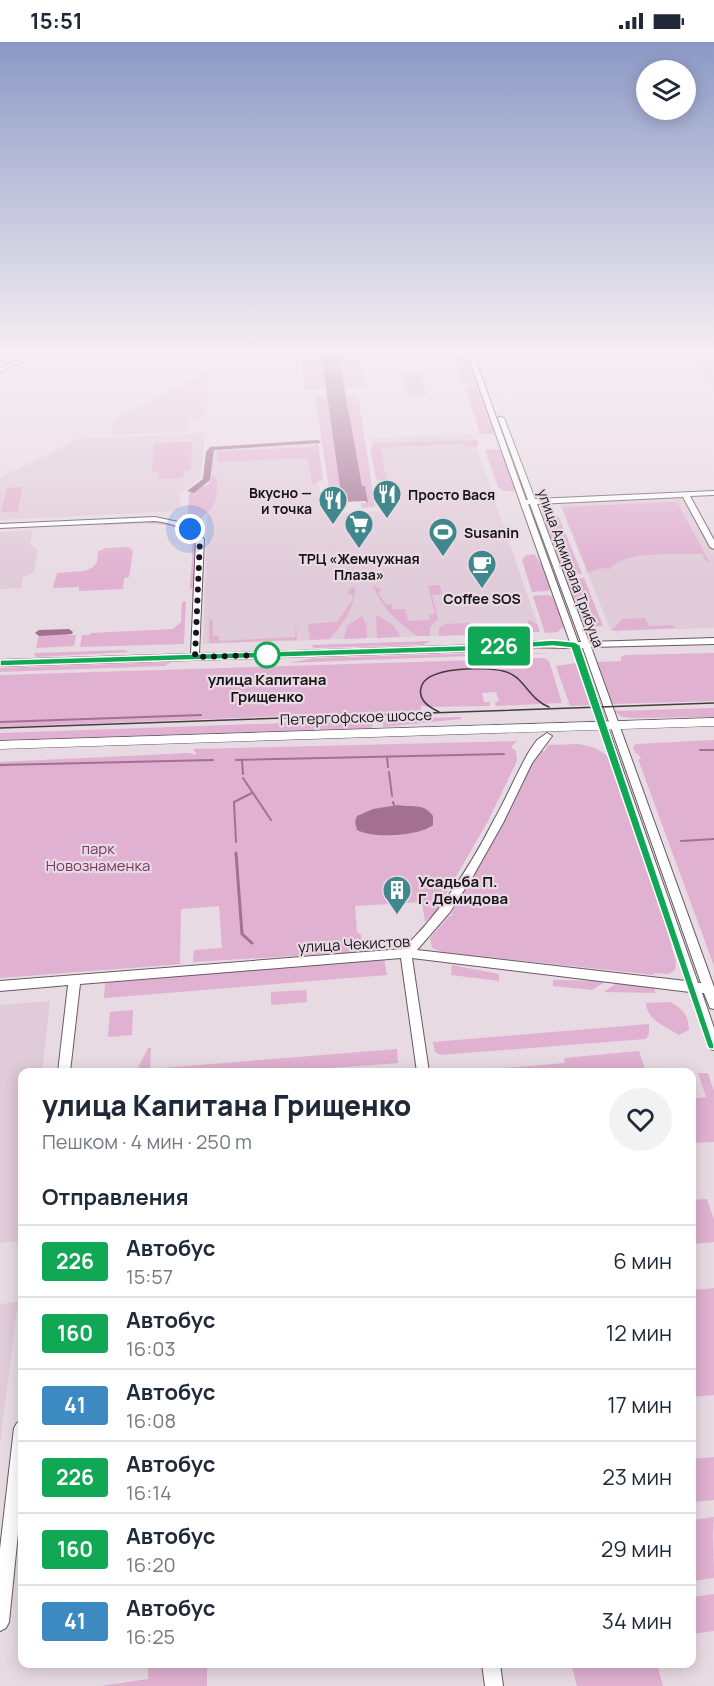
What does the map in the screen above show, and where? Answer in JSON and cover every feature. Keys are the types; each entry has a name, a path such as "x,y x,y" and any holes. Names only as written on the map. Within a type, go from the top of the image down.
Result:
{"main road":[{"name":"Петергофское шоссе","path":"0,752 547,736 714,722"},
{"name":"Петергофское шоссе","path":"0,745 610,729 714,730"}],"street":[{"name":"улица Адмирала Трибуца","path":"500,430 586,645 610,729"},
{"name":"улица Адмирала Трибуца","path":"503,430 575,645 610,729"},
{"path":"528,502 714,493"},
{"path":"685,494 714,547"},
{"path":"0,526 147,519 172,522 190,529 200,539 195,657"},
{"path":"0,663 480,648 546,650 575,645 714,641"},
{"path":"610,729 714,1045"},
{"path":"610,729 714,1004"},
{"path":"422,1068 406,953 443,916 497,824 538,744 547,736"},
{"name":"улица Чекистов","path":"0,986 406,953 709,989"},
{"path":"64,1068 75,980"},
{"path":"0,1622 18,1463"},
{"path":"492,1668 494,1686"}],"shaded area":[{"path":"113,430 187,430 187,432 112,435"},
{"path":"332,430 352,430 362,486 365,486 368,503 365,501 342,502 338,505 336,488 340,487"},
{"path":"205,433 200,478 180,494 179,511 0,520 0,478 78,439"},
{"path":"472,434 540,632 203,644 210,446 315,443 322,514 381,511 371,438"},
{"path":"683,497 714,553 714,628 611,631 559,503"},
{"path":"33,530 30,544 38,550 33,573 23,577 21,588 0,589 0,532"},
{"path":"398,805 425,809 433,816 433,825 417,832 396,835 374,835 357,830 355,822 357,816 373,809"},
{"path":"50,1001 42,1068 18,1068 18,1241 0,1243 0,1005"},
{"path":"18,1302 0,1443 0,1304"}],"green space":[{"path":"320,430 332,430 340,488 336,488 338,504 345,504 346,509 332,509"},
{"path":"351,430 363,430 375,507 362,508 361,503 368,503 365,487 362,487"},
{"path":"479,430 494,430 495,434 480,434"},
{"path":"477,440 479,446 463,447 462,444 381,448 387,483 376,478 370,447 375,443"},
{"path":"192,442 191,470 184,470 183,478 159,479 159,472 152,472 154,443"},
{"path":"318,443 323,479 312,485 308,458 217,462 217,451 310,447"},
{"path":"501,449 516,491 504,491 498,487 485,450"},
{"path":"212,477 217,477 217,487 216,499 212,508 195,523 179,516 188,516 189,493 211,483"},
{"path":"23,487 17,512 1,512 7,488"},
{"path":"677,502 710,563 702,554 639,556 617,563 610,569 601,568 588,573 562,507"},
{"path":"542,514 559,517 582,574 563,573"},
{"path":"154,522 179,527 193,538 195,543 194,588 190,589 191,542 178,528 152,524 104,525 105,523"},
{"path":"129,547 133,551 129,577 124,578 123,589 79,591 79,587 53,588 57,573 85,571 97,562 98,551 106,548"},
{"path":"534,554 542,565 551,589 548,591 532,592 522,560 526,555"},
{"path":"584,578 603,626 584,627 566,581"},
{"path":"440,585 442,594 432,595 438,619 430,627 430,636 417,636 403,626 386,608 373,586 382,589 378,594 387,605 392,604 393,609 405,609 408,621 430,620 429,615 435,614 428,586"},
{"path":"355,587 353,599 352,594 348,594 349,589"},
{"path":"533,596 553,597 565,628 558,632 545,633"},
{"path":"353,599 344,621 329,639 310,640 308,624 337,622"},
{"path":"186,601 184,644 80,647 82,635 90,635 90,633 173,629 181,622 182,602"},
{"path":"376,615 392,624 401,637 377,638"},
{"path":"362,616 367,627 367,638 344,639 347,626"},
{"path":"209,618 213,621 213,636 219,636 219,641 295,637 296,624 297,640 209,643"},
{"path":"645,618 649,626 673,625 675,628 612,631 622,619"},
{"path":"528,620 537,624 540,632 439,636 439,628 446,624 470,623 473,627 528,624"},
{"path":"68,633 68,635 76,635 74,646 36,648 39,634"},
{"path":"430,641 423,645 315,648 310,645"},
{"path":"125,650 129,652 36,657 34,653"},
{"path":"551,653 288,663 314,658"},
{"path":"714,653 714,701 612,704 597,662 621,661 621,657 625,655"},
{"path":"544,658 549,661 562,703 496,706 495,702 499,701 496,692 482,693 484,702 490,702 490,706 426,707 421,705 421,711 0,727 0,675"},
{"path":"171,662 165,666 0,672 0,668"},
{"path":"576,663 592,705 570,706 556,666"},
{"path":"714,708 714,717 633,718 622,717 614,711"},
{"path":"461,717 461,719 383,727 383,719"},
{"path":"374,720 371,730 0,740 0,733"},
{"path":"714,740 714,966 638,759 641,760 633,747 636,744"},
{"name":"парк Новознаменка","path":"517,741 511,747 516,751 517,761 488,821 435,913 425,922 422,902 355,906 357,932 361,935 363,952 193,962 194,950 222,948 219,906 181,909 180,963 182,964 0,978 0,762 189,753 197,755 193,749"},
{"path":"579,744 595,748 607,755 662,912 676,963 675,970 669,974 654,973 654,975 442,952 432,948 430,938 449,916 452,916 451,914 502,825 535,758 541,751 545,751 548,745"},
{"path":"384,959 387,975 104,998 105,983 119,980"},
{"path":"452,965 499,974 499,981 451,975"},
{"path":"553,980 606,981 592,990 553,986"},
{"path":"617,983 655,988 655,993 604,992"},
{"path":"306,990 307,1002 271,1005 271,992"},
{"path":"669,1002 681,1009 688,1020 689,1030 679,1035 654,1019 647,1009 646,1003"},
{"path":"133,1010 132,1035 108,1037 110,1012"},
{"path":"649,1024 649,1034 646,1039 440,1055 435,1052 433,1042"},
{"path":"148,1048 151,1048 150,1068 138,1068"},
{"path":"397,1049 398,1063 332,1068 162,1068"},
{"path":"639,1051 645,1068 504,1068 565,1063 564,1058"},
{"path":"698,1073 708,1073 714,1091 714,1142 696,1143 696,1098 706,1097"},
{"path":"707,1199 714,1220 714,1242 696,1244 696,1200"},
{"path":"714,1288 714,1395 696,1397 696,1290"},
{"path":"714,1457 714,1500 696,1502 696,1459"},
{"path":"714,1517 714,1578 696,1580 696,1519"},
{"path":"714,1594 714,1631 696,1633 696,1596"},
{"path":"148,1668 207,1668 207,1686 101,1686 148,1679"},
{"path":"572,1668 658,1668 663,1686 577,1686"}],"waterway":[{"path":"191,491 206,480 209,452 212,448 318,442"},
{"path":"39,633 69,632"},
{"path":"0,722 201,715"},
{"path":"700,750 714,750"},
{"path":"236,760 504,754"},
{"path":"387,757 388,767"},
{"path":"0,765 213,760"},
{"path":"242,760 243,774"},
{"path":"389,772 392,796"},
{"path":"243,778 271,820"},
{"path":"236,842 234,802 252,793"},
{"path":"681,841 714,839"},
{"path":"236,853 242,934 252,943"}],"tram line":[{"path":"439,712 428,705 421,696 421,688 425,681 444,672 470,669 510,673 536,699 549,707"},
{"path":"0,728 714,703"}],"bus line":[{"name":"226","path":"0,663 480,648 515,644 575,645 714,1045"}],"place":[{"name":"Просто Вася","path":"387,520"},
{"name":"Вкусно — и точка","path":"333,526"},
{"name":"ТРЦ «Жемчужная Плаза»","path":"359,550"},
{"name":"Susanin","path":"443,558"},
{"name":"Coffee SOS","path":"482,590"},
{"name":"улица Капитана Грищенко","path":"267,655"},
{"name":"Усадьба П. Г. Демидова","path":"397,916"}],"route":[{"path":"190,529 200,539 195,657 267,655"}]}
